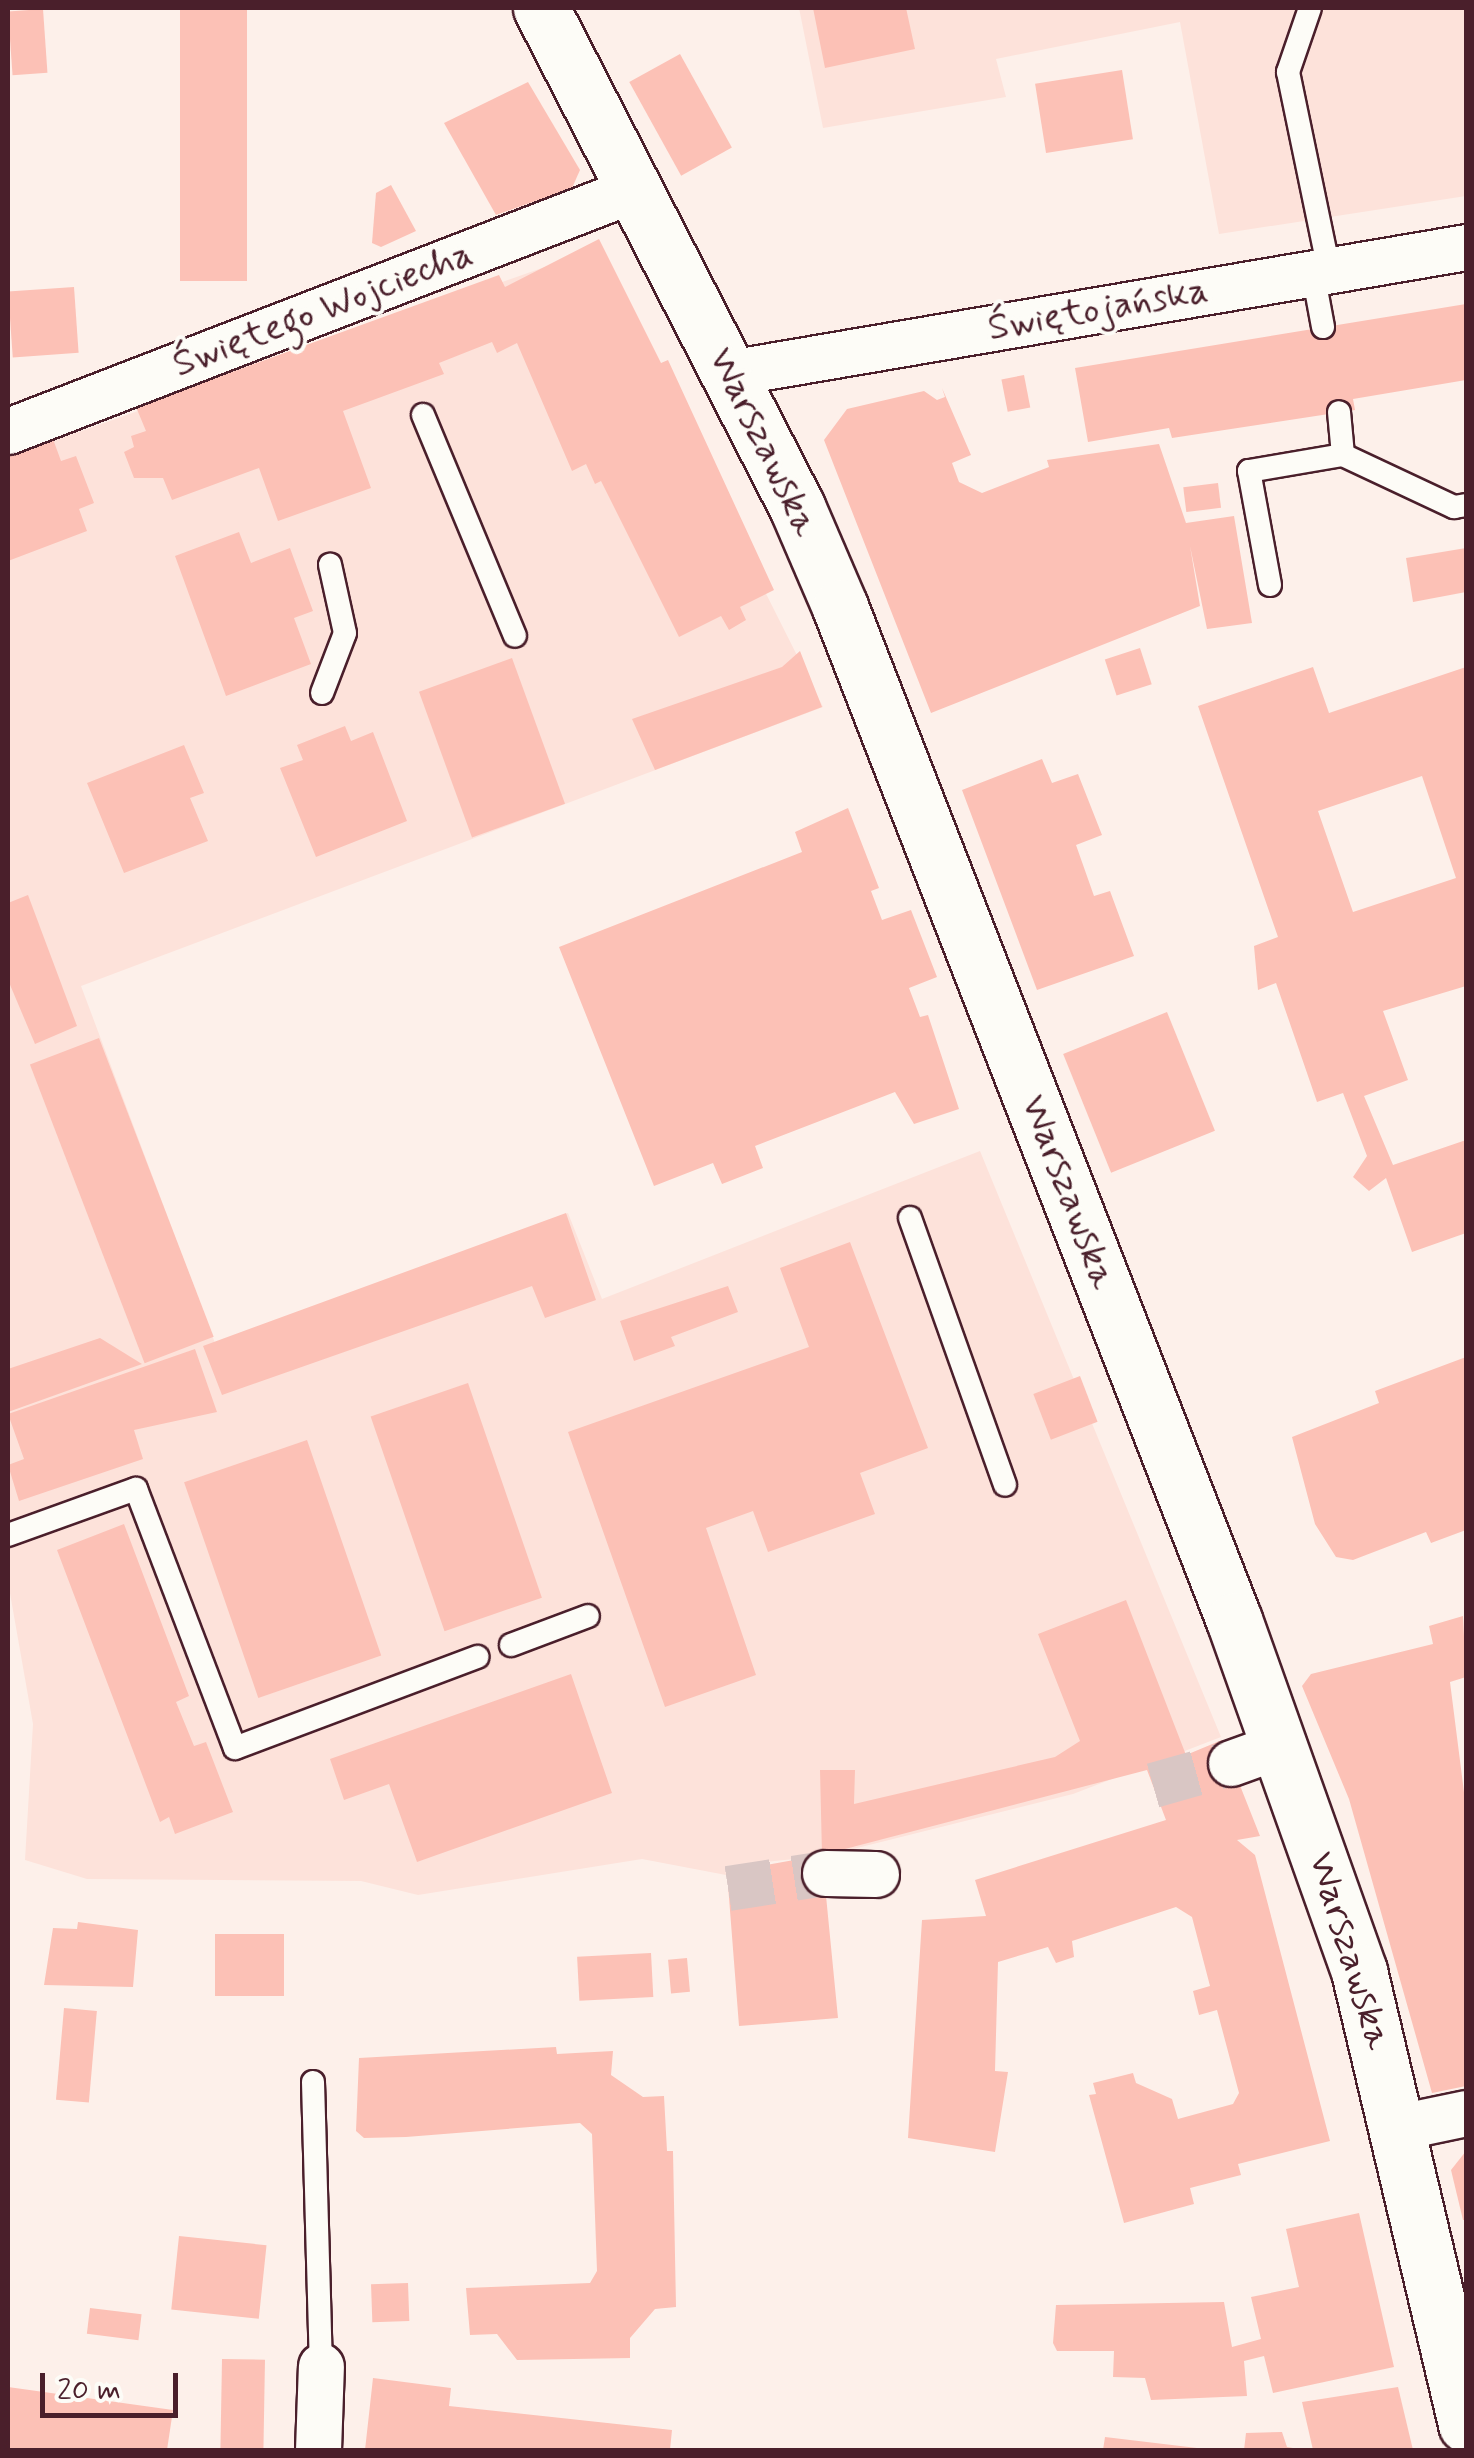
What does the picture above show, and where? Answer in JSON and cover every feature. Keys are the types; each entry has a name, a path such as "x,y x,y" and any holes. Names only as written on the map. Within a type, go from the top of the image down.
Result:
{"street":[{"name":"Warszawska","path":"542,8 797,507 910,776 1256,1754 1360,1971 1466,2425"},
{"name":"Świętego Wojciecha","path":"8,431 637,188"},
{"name":"Świętojańska","path":"729,373 1466,247"},
{"path":"824,1873 876,1874"},
{"path":"1399,2127 1466,2113"},
{"path":"318,2450 321,2366"}],"lane":[{"path":"1310,8 1288,72 1321,272 1324,327"},
{"path":"1339,412 1344,455"},
{"path":"423,415 515,636"},
{"path":"1270,585 1249,471 1344,455 1454,507 1466,505"},
{"path":"322,693 345,634 330,565"},
{"path":"910,1218 1005,1485"},
{"path":"8,1535 136,1490 236,1748 477,1657"},
{"path":"511,1645 588,1616"},
{"path":"314,2082 321,2366"}],"shaded area":[{"path":"799,8 1466,8 1466,196 1219,234 1180,22 996,59 1006,97 823,128"},
{"path":"593,250 823,707 81,986 215,1343 568,1213 602,1299 980,1151 1221,1737 1073,1794 825,1856 726,1866 726,1875 642,1859 418,1895 361,1881 87,1879 25,1860 33,1724 8,1582 8,457"}],"building":[{"path":"180,8 247,8 247,281 180,281"},
{"path":"813,8 906,8 915,49 825,68"},
{"path":"43,9 47,73 13,75 8,11"},
{"path":"680,54 732,148 681,176 629,82"},
{"path":"1122,70 1133,139 1046,153 1035,84"},
{"path":"528,82 580,170 572,188 496,215 444,123"},
{"path":"391,185 416,231 381,247 372,243 376,193"},
{"path":"599,239 661,363 668,360 774,590 740,607 746,620 729,630 721,616 679,637 601,481 595,484 586,464 572,471 517,343 497,353 492,342 439,363 444,374 343,411 371,488 278,521 259,468 172,500 163,478 134,478 124,452 134,447 131,436 146,431 136,407 499,275 505,287"},
{"path":"74,287 79,353 13,357 8,292"},
{"path":"1466,304 1466,380 1353,399 1355,410 1172,438 1169,428 1088,442 1075,368"},
{"path":"1024,375 1030,407 1008,412 1001,379"},
{"path":"942,388 971,455 952,463 959,482 982,493 1049,467 1047,460 1159,444 1186,523 1234,516 1252,623 1207,629 1190,546 1200,606 931,713 824,440 847,409 924,391 937,400 945,397"},
{"path":"53,439 61,461 76,456 94,503 79,509 87,531 8,561 8,455"},
{"path":"1218,483 1221,508 1186,512 1183,487"},
{"path":"239,532 251,563 290,548 313,611 294,618 311,664 226,696 175,556"},
{"path":"1466,548 1466,592 1413,602 1406,558"},
{"path":"1140,648 1152,684 1117,696 1105,659"},
{"path":"800,651 822,707 655,770 632,719 782,667"},
{"path":"512,658 565,804 472,838 419,692"},
{"path":"1313,667 1329,713 1466,667 1466,986 1383,1011 1408,1080 1364,1096 1393,1165 1466,1140 1466,1233 1412,1252 1386,1178 1369,1191 1353,1177 1367,1156 1343,1093 1317,1102 1276,983 1258,990 1254,946 1278,937 1198,706","holes":["1422,776 1456,878 1353,912 1318,811"]},
{"path":"345,726 351,741 373,732 407,821 316,857 280,768 303,760 297,745"},
{"path":"184,745 204,793 190,798 208,841 124,873 87,783"},
{"path":"1042,759 1052,783 1078,774 1102,835 1076,845 1094,896 1110,891 1134,956 1037,990 962,790"},
{"path":"848,808 879,888 871,891 882,920 911,910 937,977 909,988 920,1017 928,1015 959,1109 914,1124 895,1092 755,1146 763,1168 722,1184 713,1163 654,1186 559,947 802,852 795,832"},
{"path":"28,895 77,1026 35,1044 8,980 8,903"},
{"path":"1167,1012 1215,1131 1111,1173 1063,1054"},
{"path":"99,1038 214,1337 145,1363 30,1065"},
{"path":"566,1213 596,1300 545,1318 532,1286 222,1395 203,1346"},
{"path":"850,1242 928,1448 860,1473 875,1514 768,1552 753,1511 706,1528 756,1675 665,1707 568,1432 809,1347 780,1268"},
{"path":"728,1286 738,1312 671,1337 675,1346 634,1361 620,1321"},
{"path":"100,1338 142,1364 8,1412 8,1369"},
{"path":"195,1349 217,1412 134,1430 143,1459 19,1501 8,1465 24,1459 8,1414"},
{"path":"1466,1357 1466,1530 1431,1543 1426,1532 1353,1560 1336,1557 1315,1524 1292,1437 1379,1403 1375,1391"},
{"path":"1080,1376 1098,1422 1051,1440 1033,1394"},
{"path":"468,1383 542,1598 445,1631 371,1417"},
{"path":"307,1440 381,1656 258,1698 184,1482"},
{"path":"124,1524 189,1696 176,1702 194,1746 206,1742 233,1812 175,1834 169,1817 160,1822 57,1550"},
{"path":"1126,1600 1186,1755 1222,1740 1260,1836 1237,1840 1255,1855 1330,2141 1238,2164 1241,2175 1190,2188 1194,2204 1124,2223 1089,2095 1096,2094 1093,2083 1133,2073 1136,2083 1172,2099 1178,2119 1233,2104 1239,2093 1217,2010 1199,2015 1193,1991 1210,1986 1192,1917 1176,1907 1072,1941 1074,1957 1056,1963 1048,1947 998,1962 995,2071 1008,2072 995,2152 908,2138 922,1920 986,1916 975,1880 1166,1820 1147,1770 822,1855 820,1770 855,1770 854,1804 1055,1757 1080,1741 1038,1634"},
{"path":"1463,1616 1466,1677 1450,1682 1466,1808 1466,2086 1432,2093 1349,1799 1302,1686 1311,1674 1433,1644 1429,1626"},
{"path":"571,1674 612,1793 417,1862 389,1784 344,1800 330,1759"},
{"path":"822,1855 838,2018 739,2026 727,1872"},
{"path":"78,1922 138,1930 133,1987 44,1985 53,1928 77,1929"},
{"path":"215,1934 284,1934 284,1996 215,1996"},
{"path":"651,1953 653,1997 579,2001 577,1957"},
{"path":"687,1958 690,1992 671,1994 668,1960"},
{"path":"64,2008 97,2011 89,2103 56,2100"},
{"path":"556,2047 557,2054 613,2051 611,2075 643,2097 664,2096 667,2151 673,2151 676,2307 655,2309 630,2338 630,2358 517,2360 497,2334 470,2335 466,2288 590,2283 597,2271 592,2134 580,2123 406,2137 364,2138 356,2131 359,2058"},
{"path":"1466,2151 1466,2220 1463,2220 1451,2170"},
{"path":"1359,2213 1394,2367 1273,2393 1264,2356 1244,2361 1247,2396 1151,2400 1145,2378 1113,2377 1114,2351 1057,2351 1053,2343 1056,2305 1224,2302 1232,2347 1261,2339 1251,2297 1299,2287 1286,2229"},
{"path":"179,2236 267,2245 259,2319 171,2310"},
{"path":"408,2283 409,2321 372,2322 371,2284"},
{"path":"90,2308 142,2314 138,2340 87,2334"},
{"path":"222,2359 265,2360 263,2450 220,2450"},
{"path":"373,2378 451,2388 449,2406 672,2430 670,2450 365,2450"},
{"path":"8,2387 173,2410 167,2450 8,2450"},
{"path":"1398,2387 1413,2450 1313,2450 1302,2402"},
{"path":"1282,2432 1287,2447 1305,2450 1244,2450 1246,2433"},
{"path":"1105,2437 1197,2448 1197,2450 1103,2450"}],"tunnel":[{"path":"1153,1785 1231,1763"},
{"path":"728,1888 825,1873"}]}
